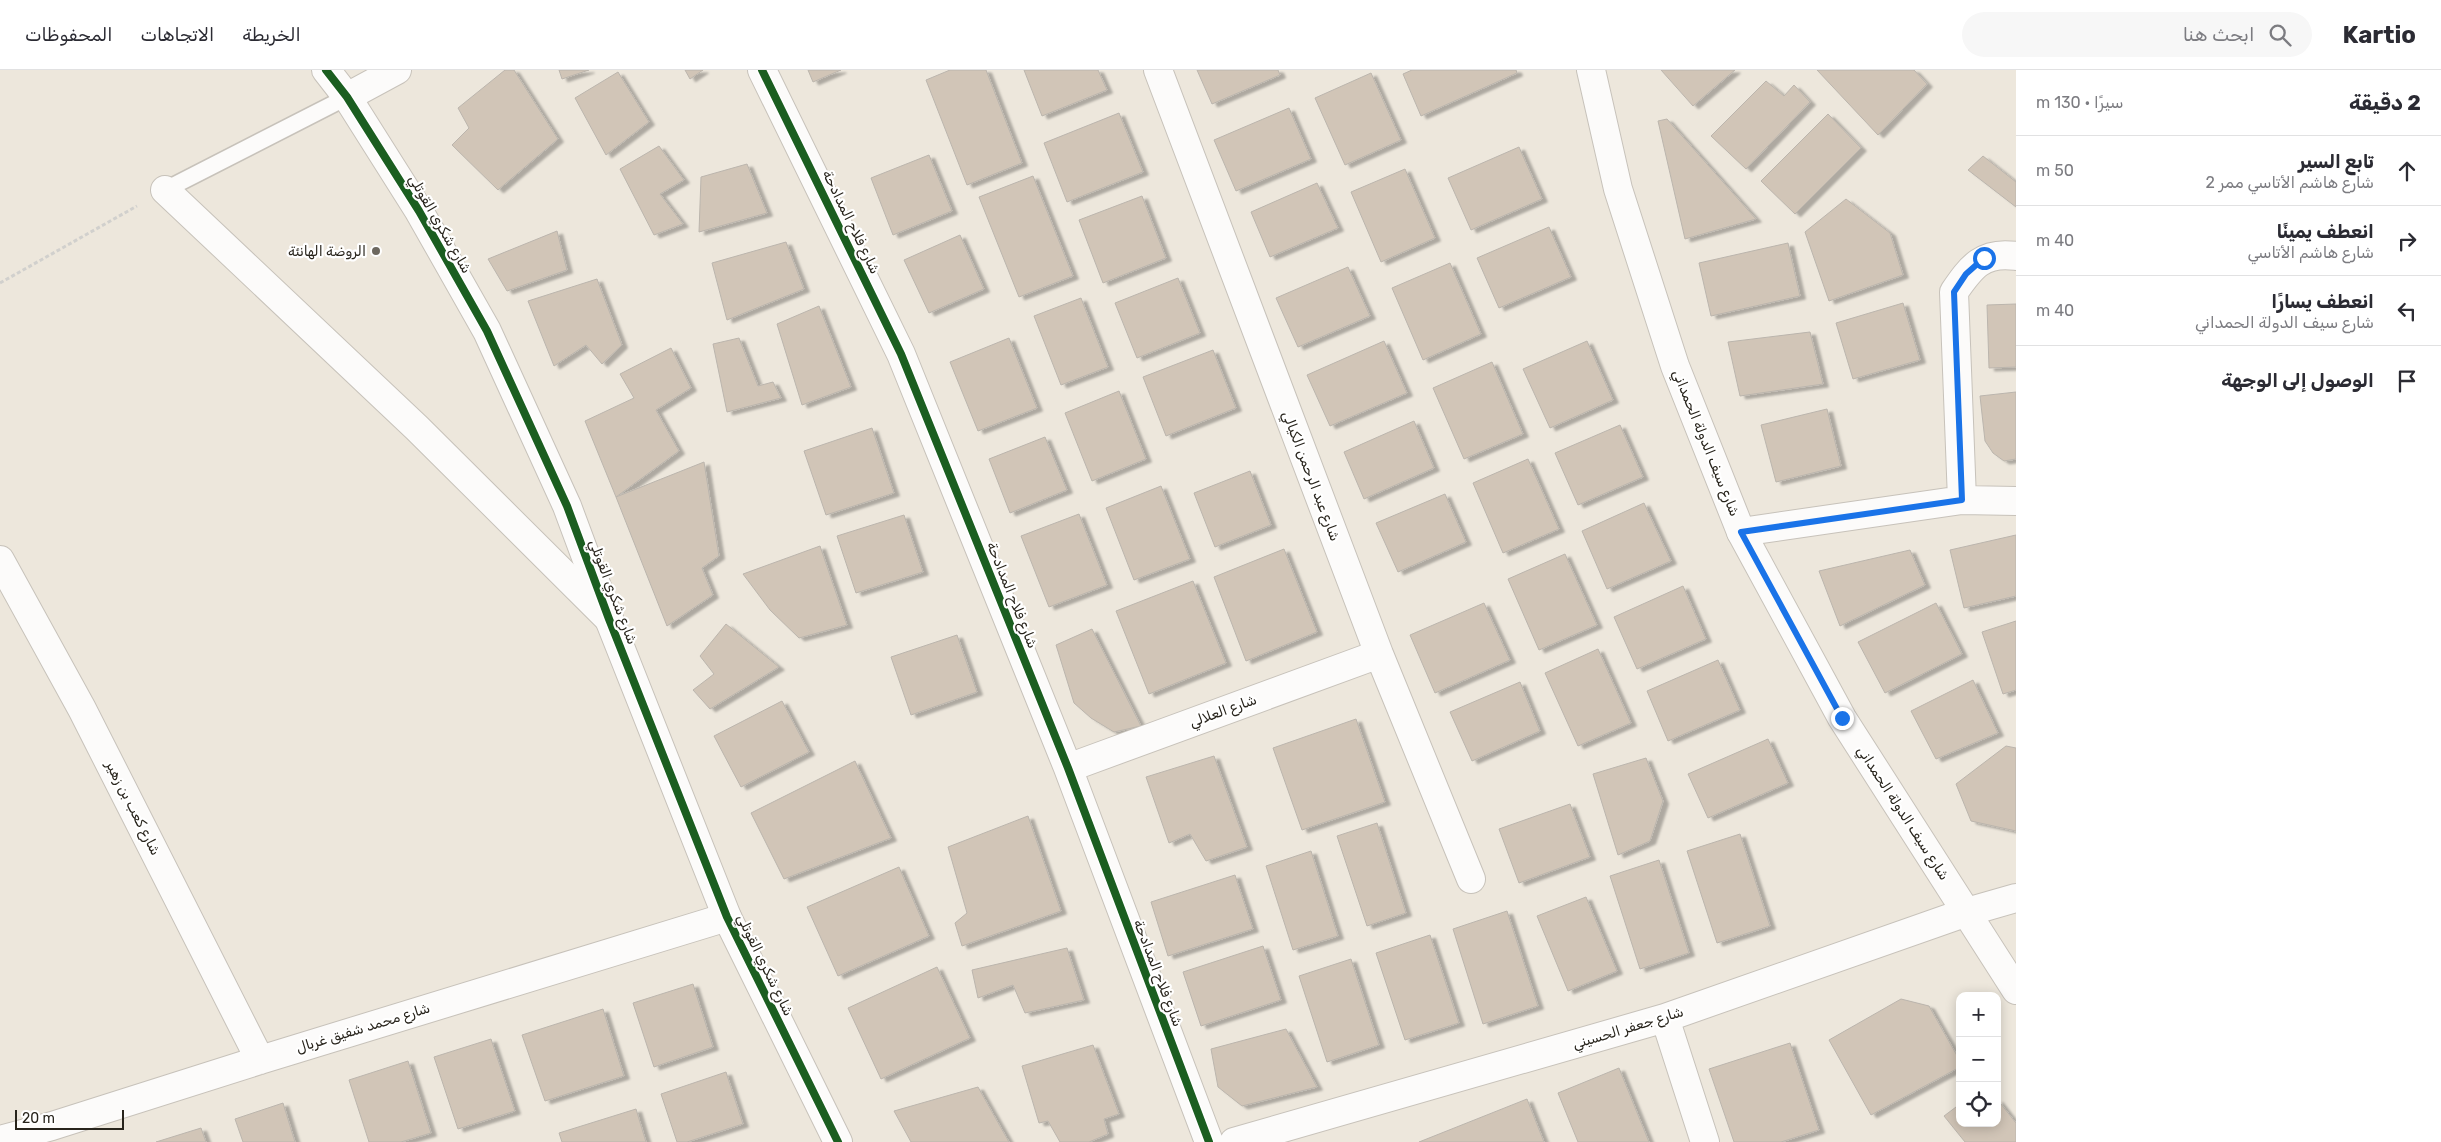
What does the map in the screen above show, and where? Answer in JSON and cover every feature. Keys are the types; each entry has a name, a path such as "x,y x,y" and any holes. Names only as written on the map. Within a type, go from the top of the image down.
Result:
{"street":[{"name":"شارع شكري القوتلي","path":"326,70 347,97 420,211 487,331 568,506 609,619 727,917 838,1142"},
{"path":"347,97 397,70"},
{"name":"شارع فلاح المدادحة","path":"762,70 901,354 1068,768 1209,1142"},
{"name":"شارع عبد الرحمن الكيالي","path":"1158,70 1379,654 1470,879"},
{"name":"شارع سيف الدولة الحمداني","path":"1591,70 1618,190 1675,366 1741,532 1842,718 2016,990"},
{"path":"165,190 417,428 609,619"},
{"path":"1962,500 1954,292 1966,274 1984,258 2001,254 2016,256"},
{"path":"1741,532 1962,500 2016,501"},
{"name":"شارع كعب بن زهير","path":"0,560 82,709 260,1060"},
{"name":"شارع العلالي","path":"1068,768 1379,654"},
{"name":"شارع جعفر الحسيني","path":"1234,1142 1665,1018 1967,912 2016,898"},
{"name":"شارع محمد شفيق غربال","path":"0,1140 52,1126 260,1060 727,917"},
{"path":"1665,1018 1705,1142"}],"lane":[{"path":"165,190 347,97"}],"path":[{"path":"0,283 165,190"}],"building":[{"path":"505,70 514,70 558,139 498,190 452,145 469,128 458,108"},
{"path":"559,70 589,70 562,79"},
{"path":"685,70 703,70 690,79"},
{"path":"808,70 841,70 813,82"},
{"path":"950,70 986,70 1022,163 967,185 926,80"},
{"path":"1024,70 1098,70 1107,90 1042,116"},
{"path":"1197,70 1278,70 1280,75 1212,104"},
{"path":"1412,70 1516,70 1517,73 1421,116 1403,74"},
{"path":"1661,70 1735,70 1693,106"},
{"path":"1817,70 1914,70 1927,84 1878,135"},
{"path":"618,72 649,122 606,155 575,98"},
{"path":"1371,73 1401,140 1345,165 1315,98"},
{"path":"1766,81 1784,96 1794,85 1810,102 1746,169 1711,136"},
{"path":"1289,108 1311,159 1236,191 1214,140"},
{"path":"1119,113 1143,172 1067,202 1044,143"},
{"path":"1828,114 1861,148 1795,214 1761,181"},
{"path":"1667,119 1756,219 1685,239 1658,121"},
{"path":"659,146 684,180 660,194 683,224 654,235 620,169"},
{"path":"1519,147 1542,199 1471,230 1448,178"},
{"path":"929,155 952,211 893,235 871,178"},
{"path":"1983,156 2016,182 2016,207 1968,170"},
{"path":"747,164 767,213 699,232 701,177"},
{"path":"1405,169 1435,238 1381,262 1351,192"},
{"path":"1033,176 1073,276 1019,297 979,197"},
{"path":"1317,183 1338,228 1270,257 1251,212"},
{"path":"1142,196 1166,258 1103,283 1079,220"},
{"path":"1846,199 1890,233 1903,275 1829,301 1805,232"},
{"path":"1549,227 1571,277 1499,308 1477,258"},
{"path":"557,231 567,270 507,291 488,259"},
{"path":"960,235 984,289 929,313 904,260"},
{"path":"786,242 804,289 727,320 712,263"},
{"path":"1788,243 1800,296 1711,316 1699,263"},
{"path":"1450,263 1481,334 1423,360 1392,288"},
{"path":"1348,267 1370,316 1298,347 1276,298"},
{"path":"1178,278 1200,333 1137,358 1115,303"},
{"path":"597,279 622,345 602,364 586,345 554,366 528,301"},
{"path":"1081,298 1108,367 1061,385 1034,316"},
{"path":"1903,303 1920,360 1853,379 1836,323"},
{"path":"2016,304 2016,367 1989,368 1987,305"},
{"path":"819,306 851,387 802,405 777,324"},
{"path":"1810,332 1823,384 1740,396 1728,342"},
{"path":"739,338 758,386 773,382 781,398 727,412 713,344"},
{"path":"1009,338 1037,408 978,431 950,362"},
{"path":"1384,341 1407,393 1330,426 1307,375"},
{"path":"1587,341 1613,400 1550,428 1523,369"},
{"path":"671,348 691,388 656,410 679,451 616,497 585,421 634,398 620,374"},
{"path":"1213,350 1236,408 1166,436 1143,377"},
{"path":"1492,362 1523,434 1464,459 1433,388"},
{"path":"1119,391 1146,459 1092,481 1065,413"},
{"path":"2016,392 2016,459 2004,461 1993,453 1985,441 1980,396"},
{"path":"1827,409 1841,466 1776,482 1761,425"},
{"path":"1414,421 1434,468 1364,499 1344,452"},
{"path":"1620,425 1643,477 1578,505 1555,453"},
{"path":"872,428 894,493 826,515 804,451"},
{"path":"1045,437 1067,490 1010,513 989,459"},
{"path":"1528,459 1559,529 1503,553 1473,483"},
{"path":"704,462 719,556 702,568 713,595 667,626 616,497"},
{"path":"1250,471 1271,525 1215,547 1194,493"},
{"path":"1161,486 1190,559 1134,580 1106,508"},
{"path":"1445,494 1466,542 1398,572 1376,523"},
{"path":"1644,503 1671,561 1607,589 1582,531"},
{"path":"1079,514 1107,585 1049,607 1021,536"},
{"path":"904,515 923,572 856,593 837,536"},
{"path":"2016,535 2016,596 1964,608 1950,550"},
{"path":"820,546 847,625 799,638 770,610 743,574"},
{"path":"1284,549 1317,632 1246,661 1214,577"},
{"path":"1910,550 1925,585 1840,626 1819,571"},
{"path":"1565,554 1597,625 1539,650 1508,579"},
{"path":"1193,581 1226,663 1149,694 1116,611"},
{"path":"1683,586 1706,639 1637,669 1614,617"},
{"path":"1484,603 1510,660 1435,693 1410,635"},
{"path":"1936,603 1962,654 1885,693 1858,642"},
{"path":"2016,621 2016,690 2003,694 1982,632"},
{"path":"726,624 779,667 710,709 693,690 714,674 700,656"},
{"path":"1092,629 1141,726 1114,732 1091,718 1074,703 1056,645"},
{"path":"957,635 977,692 911,715 891,657"},
{"path":"1598,649 1631,723 1578,746 1545,673"},
{"path":"1718,660 1740,710 1668,741 1647,691"},
{"path":"1973,680 1998,733 1936,759 1911,711"},
{"path":"1520,682 1540,731 1472,761 1450,712"},
{"path":"782,701 809,752 741,787 714,736"},
{"path":"1356,719 1385,802 1302,830 1273,748"},
{"path":"1768,739 1788,783 1708,818 1688,774"},
{"path":"2006,746 2016,748 2016,831 1971,821 1956,784"},
{"path":"1214,756 1247,847 1206,861 1190,834 1169,843 1146,777"},
{"path":"1646,758 1663,801 1650,841 1618,855 1593,774"},
{"path":"855,761 891,838 784,879 751,813"},
{"path":"1570,804 1590,857 1519,883 1499,829"},
{"path":"1028,816 1061,911 962,946 955,923 967,913 948,847"},
{"path":"1377,823 1406,913 1367,926 1337,836"},
{"path":"1740,834 1770,926 1717,943 1687,851"},
{"path":"1311,851 1338,936 1293,950 1266,866"},
{"path":"1659,860 1689,953 1640,969 1610,876"},
{"path":"899,867 929,936 838,976 807,907"},
{"path":"1235,875 1253,929 1168,956 1151,902"},
{"path":"1586,897 1617,971 1568,991 1537,916"},
{"path":"1507,911 1538,1006 1483,1024 1453,929"},
{"path":"1430,935 1459,1023 1405,1040 1376,953"},
{"path":"1263,946 1281,1000 1201,1026 1183,972"},
{"path":"1067,948 1084,1000 1025,1013 1013,985 978,998 972,970"},
{"path":"1351,959 1379,1045 1327,1062 1299,976"},
{"path":"937,967 970,1038 881,1079 848,1008"},
{"path":"693,984 713,1047 654,1067 633,1003"},
{"path":"1901,999 1929,1006 1956,1054 1956,1069 1871,1115 1829,1040"},
{"path":"603,1009 624,1076 545,1101 522,1035"},
{"path":"1286,1029 1317,1087 1242,1106 1218,1087 1211,1049"},
{"path":"491,1039 515,1111 458,1129 434,1057"},
{"path":"1790,1043 1819,1130 1781,1142 1734,1142 1709,1069"},
{"path":"1093,1045 1119,1114 1104,1119 1108,1134 1089,1142 1060,1142 1048,1121 1039,1123 1022,1066"},
{"path":"408,1061 431,1133 401,1142 369,1142 349,1080"},
{"path":"1619,1068 1649,1142 1578,1142 1558,1093"},
{"path":"726,1072 743,1124 687,1142 677,1142 661,1094"},
{"path":"978,1087 1009,1142 911,1142 894,1111"},
{"path":"1527,1099 1544,1142 1419,1142"},
{"path":"283,1103 295,1142 243,1142 235,1119"},
{"path":"2001,1104 2016,1123 2016,1142 1965,1142 1944,1116 1956,1107 1956,1127 2001,1127"},
{"path":"636,1109 646,1142 562,1142 559,1133"},
{"path":"201,1128 206,1142 156,1142"}],"cycle path":[{"path":"326,70 347,97 419,211 487,331 567,506 609,619 727,917 838,1142"},
{"path":"762,70 901,354 1068,768 1209,1142"}],"place":[{"name":"الروضة الهانئة","path":"376,251"}],"route":[{"path":"1842,718 1741,532 1962,500 1954,292 1966,274 1984,258"}]}
